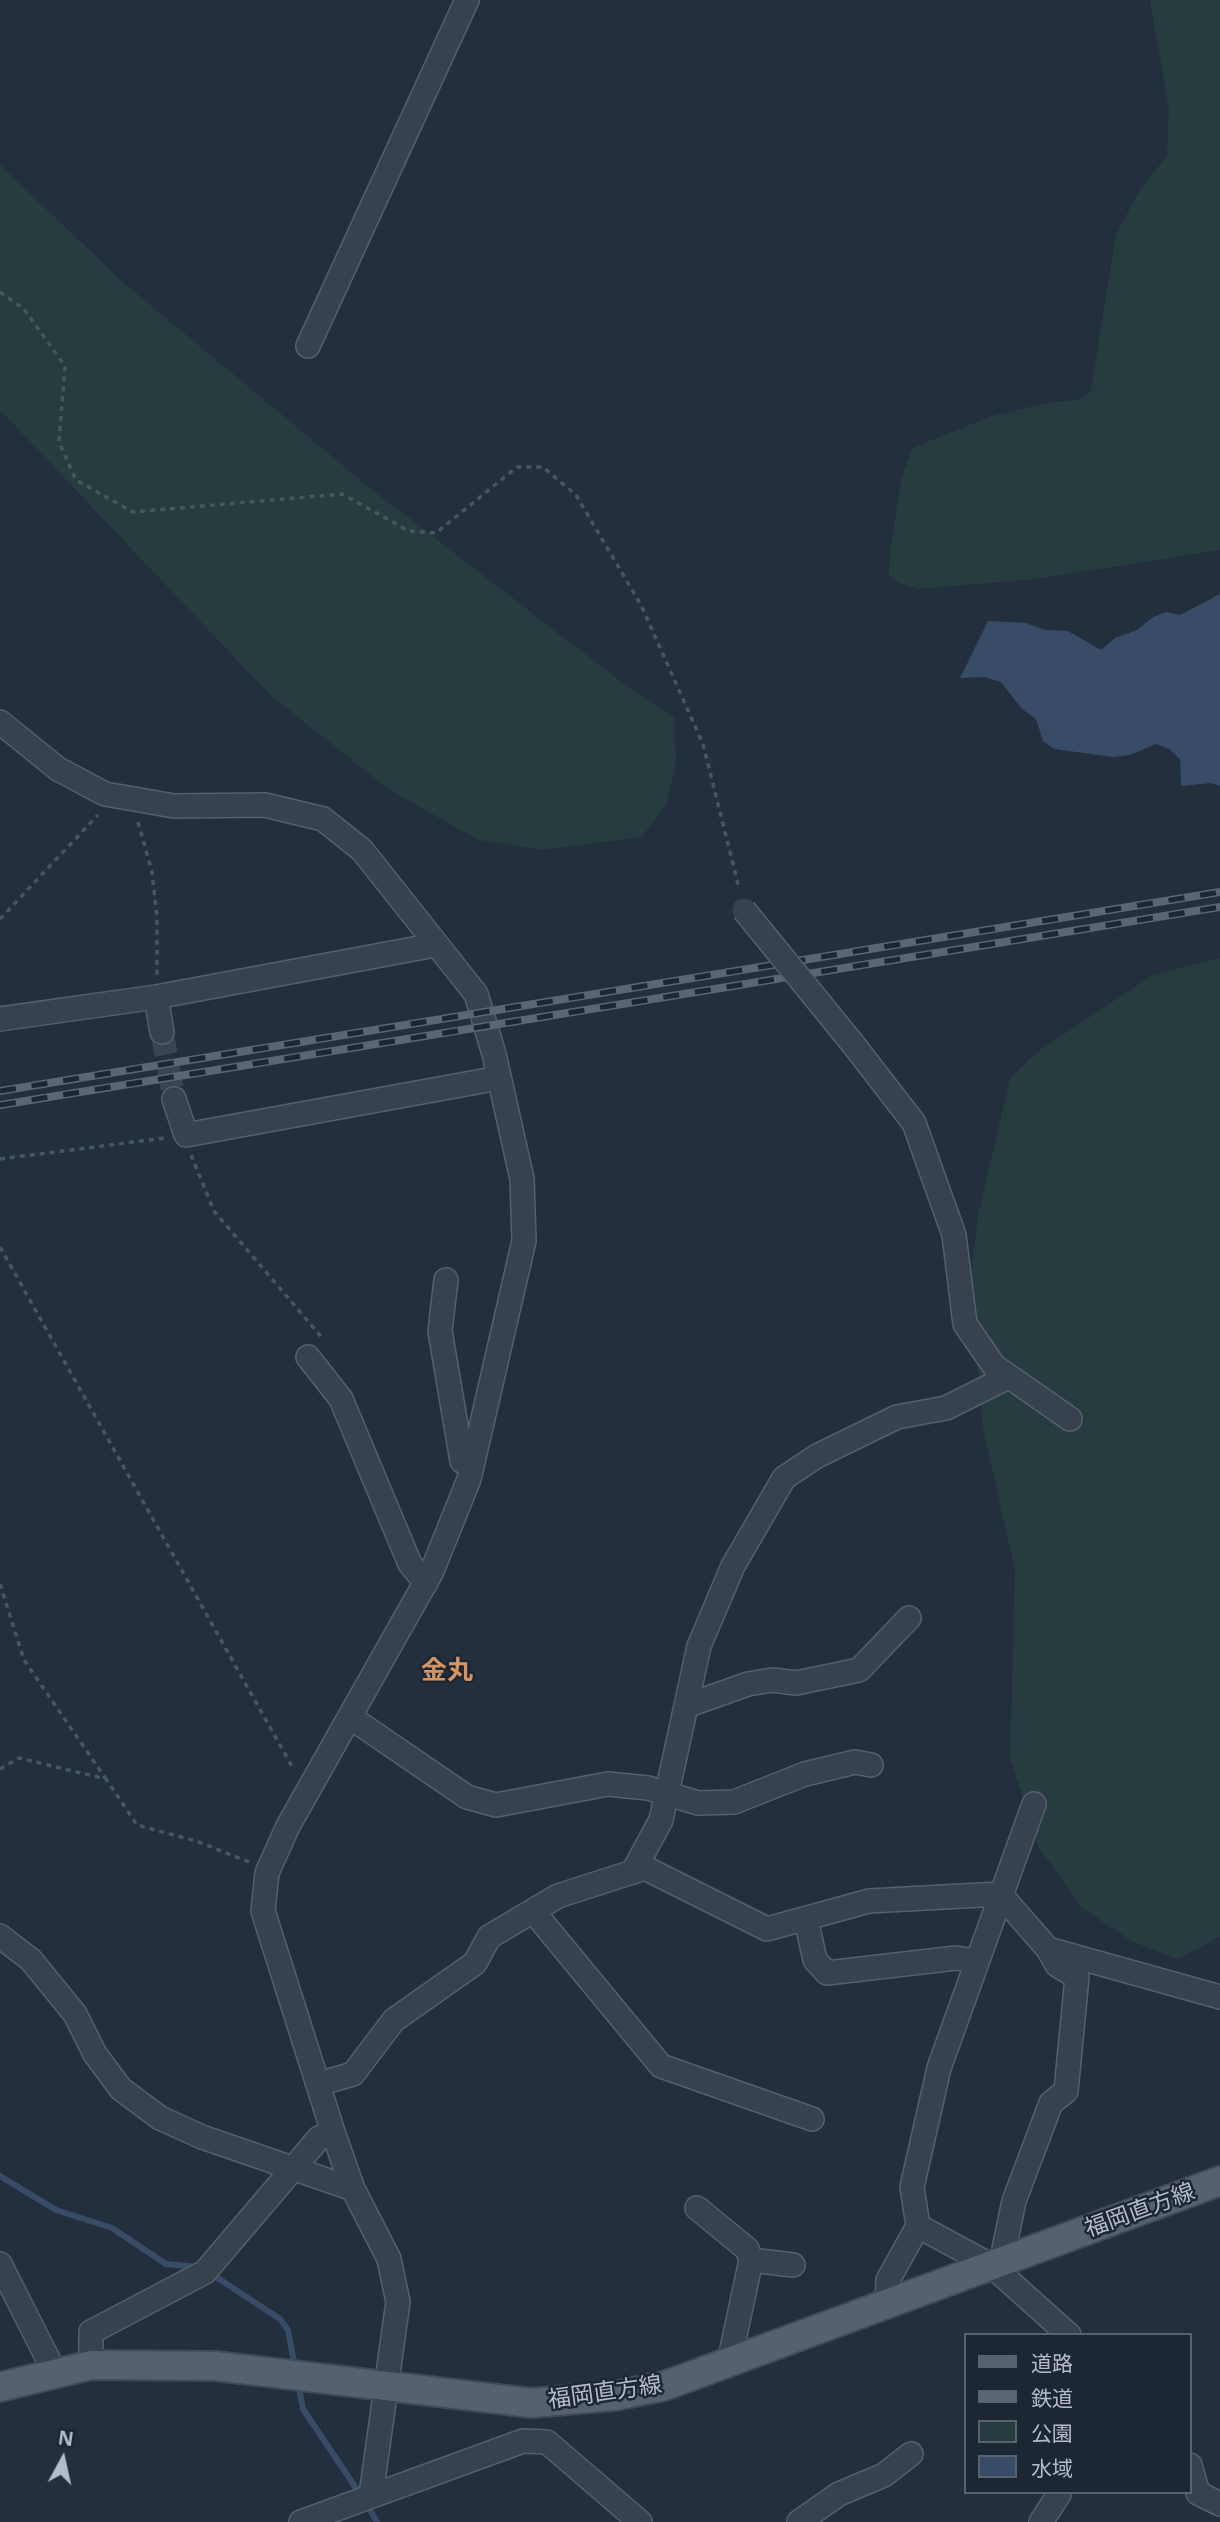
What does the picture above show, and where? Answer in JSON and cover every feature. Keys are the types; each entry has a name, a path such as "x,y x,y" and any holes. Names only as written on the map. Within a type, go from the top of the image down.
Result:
{"main road":[{"name":"福岡直方線","path":"0,2387 54,2371 91,2365 215,2365 532,2403 614,2396 664,2386 729,2363 1220,2181"}],"street":[{"path":"308,346 467,0"},
{"path":"0,722 58,769 105,794 174,806 265,805 323,819 362,850 476,994 499,1077 522,1179 524,1241 472,1466 451,1529 425,1583 307,1793 267,1873 263,1911 266,1922 333,2132 353,2189 389,2259 398,2302 371,2496"},
{"path":"744,910 915,1123 954,1235 965,1324 994,1366 1070,1419"},
{"path":"0,1019 156,997 435,945"},
{"path":"156,997 162,1032"},
{"path":"174,1099 187,1135 499,1077"},
{"path":"446,1280 440,1331 462,1461 472,1466"},
{"path":"308,1356 341,1399 410,1564 425,1583"},
{"path":"633,1872 661,1820 699,1646 733,1566 784,1478 817,1456 897,1417 946,1408 1008,1377"},
{"path":"686,1706 748,1684 772,1680 796,1683 859,1670 909,1618"},
{"path":"350,1717 467,1797 496,1805 608,1784 648,1788 698,1803 734,1802 805,1774 855,1762 871,1765"},
{"path":"887,2305 888,2280 918,2226 912,2187 939,2068 975,1961 1034,1804"},
{"path":"318,2084 353,2074 394,2020 475,1963 489,1937 558,1896 645,1868 767,1929 869,1901 1000,1894"},
{"path":"1000,1894 1048,1949 1057,1965 1077,1977 1066,2091 1051,2103 1014,2200 1000,2263"},
{"path":"533,1911 661,2066 812,2119"},
{"path":"806,1919 815,1960 827,1973 956,1958 975,1961"},
{"path":"0,1936 31,1960 75,2014 95,2054 121,2089 160,2118 353,2189"},
{"path":"1048,1949 1220,1997"},
{"path":"91,2365 91,2332 205,2272 319,2138 333,2132"},
{"path":"697,2208 747,2249 751,2260 729,2363"},
{"path":"918,2226 1000,2263 1067,2333"},
{"path":"751,2260 793,2265"},
{"path":"0,2264 54,2371"},
{"path":"300,2522 523,2441 547,2442 639,2522"},
{"path":"799,2522 839,2494 884,2475 911,2454"},
{"path":"1192,2472 1198,2493 1220,2504"},
{"path":"1041,2522 1059,2494"}],"path":[{"path":"0,292 24,309 65,366 59,442 76,480 133,512 342,494 409,531 436,533 517,467 543,467 576,495 641,605 703,744 744,910"},
{"path":"0,919 102,811 105,794"},
{"path":"137,800 136,814 152,873 157,917 156,997"},
{"path":"0,1159 187,1135"},
{"path":"0,1247 307,1793"},
{"path":"0,1584 24,1660 137,1825 239,1856 267,1873"},
{"path":"0,1769 19,1758 106,1779"}],"green space":[{"path":"1150,0 1220,0 1220,550 1036,579 918,589 899,583 889,576 890,553 901,480 912,448 992,416 1042,404 1082,399 1091,390 1116,235 1139,191 1167,156 1169,109"},
{"path":"0,165 125,284 365,484 624,684 674,718 676,763 667,803 642,837 541,850 479,840 391,791 271,696 0,410"},
{"path":"1220,958 1220,1937 1177,1959 1131,1941 1082,1908 1038,1846 1010,1757 1015,1570 983,1428 970,1284 978,1216 1010,1079 1037,1052 1153,975"}],"water":[{"path":"1220,594 1220,786 1211,783 1181,786 1180,759 1169,749 1156,744 1130,755 1113,757 1054,749 1043,741 1036,719 1022,709 1001,682 984,677 960,678 988,621 1026,623 1045,630 1068,631 1101,650 1115,638 1137,630 1153,617 1166,612 1180,615"}],"waterway":[{"path":"0,2176 56,2210 112,2228 166,2264 198,2267"},
{"path":"210,2273 280,2319 288,2330 295,2368"},
{"path":"298,2383 303,2409 360,2494"},
{"path":"366,2503 377,2522"}],"tunnel":[{"path":"162,1032 174,1099"}],"railway":[{"path":"0,1091 1220,892"},
{"path":"0,1105 1220,907"}],"district":[{"name":"金丸","path":"447,1672"}]}
